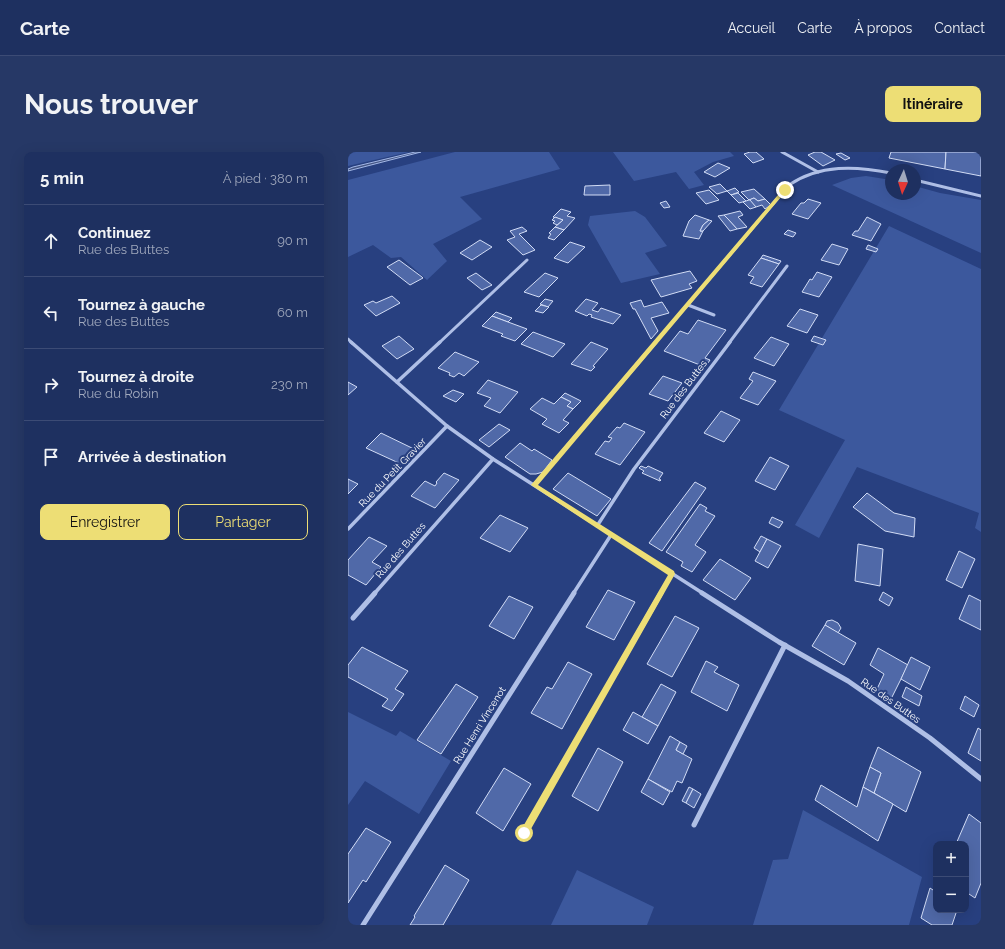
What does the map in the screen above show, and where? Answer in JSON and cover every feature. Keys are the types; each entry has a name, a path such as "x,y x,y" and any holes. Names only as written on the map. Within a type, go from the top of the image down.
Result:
{"street":[{"path":"782,152 818,172"},
{"path":"534,485 789,185 800,178 828,170 855,168 885,173"},
{"path":"921,181 981,196"},
{"path":"397,382 527,260"},
{"name":"Rue des Buttes","path":"597,526 634,469 786,266"},
{"path":"688,304 714,315"},
{"name":"Rue des Buttes","path":"348,339 447,426 492,459 785,645 848,681 930,738 981,779"},
{"name":"Rue du Petit Gravier","path":"348,529 447,426"},
{"name":"Rue des Buttes","path":"353,618 492,459"},
{"name":"Rue Henri Vincenot","path":"363,925 611,535"},
{"path":"524,833 672,574"},
{"path":"694,825 785,645"}],"shaded area":[{"path":"348,152 409,152 348,166"},
{"path":"415,152 421,152 348,171 348,169 353,167"},
{"path":"455,152 549,152 560,169 460,197 482,219 433,244 447,261 427,280 401,257 391,258 373,245 348,257 348,180"},
{"path":"613,152 730,152 734,156 713,162 694,172 704,185 689,189 676,172 634,181"},
{"path":"866,176 885,179 885,200 921,200 921,188 940,193 981,200 981,253 832,185 851,178"},
{"path":"635,211 645,217 667,246 645,253 660,274 621,283 588,225 590,216"},
{"path":"889,226 981,269 981,532 975,528 979,513 857,467 819,538 795,525 845,440 779,410"},
{"path":"348,712 396,736 400,731 451,761 419,814 365,781 348,805"},
{"path":"803,810 922,877 909,925 753,925 773,860 788,859"},
{"path":"577,870 654,907 647,925 551,925"}],"building":[{"path":"756,152 764,159 753,163 744,154"},
{"path":"815,152 821,152 835,160 823,166 808,155"},
{"path":"891,152 946,152 945,169 889,158"},
{"path":"946,152 981,152 981,176 945,169"},
{"path":"841,153 850,158 845,160 836,154"},
{"path":"718,163 730,168 715,177 704,172"},
{"path":"720,184 727,191 717,194 709,187"},
{"path":"610,185 610,195 584,195 585,186"},
{"path":"735,188 739,192 731,195 727,191"},
{"path":"754,189 765,199 758,201 754,198 749,200 741,192"},
{"path":"709,190 719,200 706,204 696,193"},
{"path":"738,193 746,201 739,203 731,195"},
{"path":"754,198 758,201 765,199 771,205 765,209 762,205 756,207 749,200"},
{"path":"808,199 821,203 808,219 792,214 801,203 804,203"},
{"path":"750,200 756,207 750,209 743,202"},
{"path":"666,201 670,207 664,208 660,203"},
{"path":"561,209 571,212 567,216 575,218 564,230 555,227 563,220 553,217"},
{"path":"740,211 743,215 738,217 747,227 737,229 724,215"},
{"path":"695,215 709,220 703,225 700,231 703,231 699,239 683,236 689,221"},
{"path":"724,215 737,229 730,231 718,216"},
{"path":"555,217 563,220 557,225 553,223 555,221 552,220"},
{"path":"867,217 881,224 871,241 852,235 855,231 858,231"},
{"path":"709,220 712,221 703,231 700,231 703,225"},
{"path":"522,227 527,231 519,234 535,250 523,255 507,240 515,237 510,231"},
{"path":"555,227 564,230 554,240 548,238 551,234 549,233"},
{"path":"788,230 796,233 793,237 784,234"},
{"path":"480,240 492,247 472,260 460,253"},
{"path":"570,242 585,247 568,263 554,258"},
{"path":"832,244 848,249 839,265 821,260"},
{"path":"868,245 878,249 876,252 866,249"},
{"path":"763,255 781,261 779,264 761,258"},
{"path":"761,258 779,264 762,287 750,283 754,277 748,275"},
{"path":"399,260 423,278 410,285 387,267"},
{"path":"690,271 697,281 689,284 692,288 661,297 651,280"},
{"path":"817,272 832,277 819,297 802,292 810,279 812,280"},
{"path":"476,273 492,285 482,290 467,278"},
{"path":"545,273 558,278 539,297 524,292"},
{"path":"392,296 400,303 376,316 364,305 373,301 376,303"},
{"path":"545,299 553,301 548,307 540,304"},
{"path":"586,299 598,303 592,310 598,312 601,308 621,315 613,324 591,317 592,315 589,314 587,316 575,311"},
{"path":"641,300 644,307 662,302 669,313 651,318 658,331 651,339 635,309 633,309 630,303"},
{"path":"541,305 549,307 543,313 535,311"},
{"path":"800,309 818,315 807,333 787,326"},
{"path":"496,312 512,318 508,322 492,316"},
{"path":"492,316 527,329 515,341 501,336 503,334 482,326"},
{"path":"698,320 726,330 705,358 710,360 708,363 703,361 700,365 664,351 680,331 688,334"},
{"path":"533,332 565,344 553,357 521,344"},
{"path":"399,336 414,349 397,359 382,346"},
{"path":"814,336 826,340 823,345 811,341"},
{"path":"771,337 789,344 774,366 754,358"},
{"path":"591,342 608,349 593,366 595,367 591,371 571,364"},
{"path":"455,352 479,362 464,376 459,373 454,377 449,375 450,373 438,368"},
{"path":"753,372 776,381 758,405 740,398 753,381 749,379"},
{"path":"663,376 682,383 668,401 649,394"},
{"path":"488,380 518,392 500,413 484,406 491,398 477,393"},
{"path":"348,382 357,387 348,395"},
{"path":"453,390 464,394 456,402 443,396"},
{"path":"565,393 581,401 573,409 567,406 571,402 561,397"},
{"path":"561,397 571,402 567,406 573,409 563,420 569,423 559,433 542,424 547,419 530,409 542,398 554,404"},
{"path":"721,411 740,420 724,442 704,433"},
{"path":"624,423 645,432 620,465 595,454 605,441 609,442 612,438 608,437 617,427 620,428"},
{"path":"499,424 510,430 489,447 479,440"},
{"path":"381,433 414,449 401,464 366,448"},
{"path":"520,443 532,451 534,449 552,460 543,472 530,474 505,457"},
{"path":"770,457 789,466 775,490 755,481"},
{"path":"641,466 646,468 648,466 663,473 659,479 661,480 660,481 642,473 644,471 639,468"},
{"path":"444,473 459,480 435,508 411,496 425,481 435,486 437,483 436,482"},
{"path":"568,473 611,499 597,516 553,489"},
{"path":"348,479 358,484 348,494"},
{"path":"695,482 706,488 662,551 649,543"},
{"path":"867,493 894,513 915,518 914,537 885,531 853,507"},
{"path":"700,504 707,508 705,511 715,516 695,545 706,552 692,572 681,566 683,562 666,552"},
{"path":"500,515 528,528 510,552 480,538"},
{"path":"772,517 783,522 779,528 769,523"},
{"path":"761,536 767,539 760,552 754,548"},
{"path":"369,537 387,546 372,562 381,567 366,585 348,575 348,560"},
{"path":"767,539 781,546 768,568 755,561"},
{"path":"858,544 883,549 880,586 855,581"},
{"path":"959,551 975,559 962,588 946,580"},
{"path":"720,559 751,578 735,600 703,580"},
{"path":"608,590 635,602 614,640 586,627"},
{"path":"883,592 893,598 889,606 879,600"},
{"path":"969,595 981,601 981,630 959,619"},
{"path":"509,596 533,607 514,639 489,626"},
{"path":"675,616 699,628 672,677 647,664"},
{"path":"832,620 838,623 841,628 838,633 825,625 827,621"},
{"path":"825,625 856,643 844,665 812,646"},
{"path":"362,647 408,671 395,689 404,694 392,711 382,706 388,699 348,677 348,665"},
{"path":"878,648 908,665 891,699 877,689 884,674 870,665"},
{"path":"911,657 930,667 920,690 901,679"},
{"path":"706,661 718,667 714,672 739,685 727,711 691,692"},
{"path":"568,662 592,674 562,729 531,713 547,687 552,689"},
{"path":"456,684 478,697 441,754 417,740"},
{"path":"661,684 676,692 658,726 642,717"},
{"path":"906,687 922,696 919,706 902,697"},
{"path":"965,696 979,705 974,717 960,709"},
{"path":"633,712 658,726 648,744 623,730"},
{"path":"978,728 981,730 981,761 968,753"},
{"path":"670,736 680,742 676,750 692,759 682,783 677,781 672,792 648,779"},
{"path":"680,742 687,746 683,754 676,750"},
{"path":"878,747 921,772 906,812 874,793 881,773 870,767"},
{"path":"598,748 623,762 598,811 572,796"},
{"path":"870,767 881,773 874,793 863,787"},
{"path":"504,768 531,784 503,831 476,813"},
{"path":"648,779 670,792 663,805 641,792"},
{"path":"821,785 857,807 863,787 893,804 878,841 815,800"},
{"path":"689,787 693,789 686,803 682,801"},
{"path":"693,789 701,794 694,808 686,803"},
{"path":"969,814 981,823 981,883 975,898 969,894 969,841 957,841"},
{"path":"366,828 391,842 366,882 363,880 348,903 348,854"},
{"path":"445,865 469,880 443,925 410,925 415,917 414,916"},
{"path":"930,888 933,890 933,913 956,913 952,925 932,925 921,918"}],"route":[{"path":"524,833 672,574 534,485 785,190"}]}
